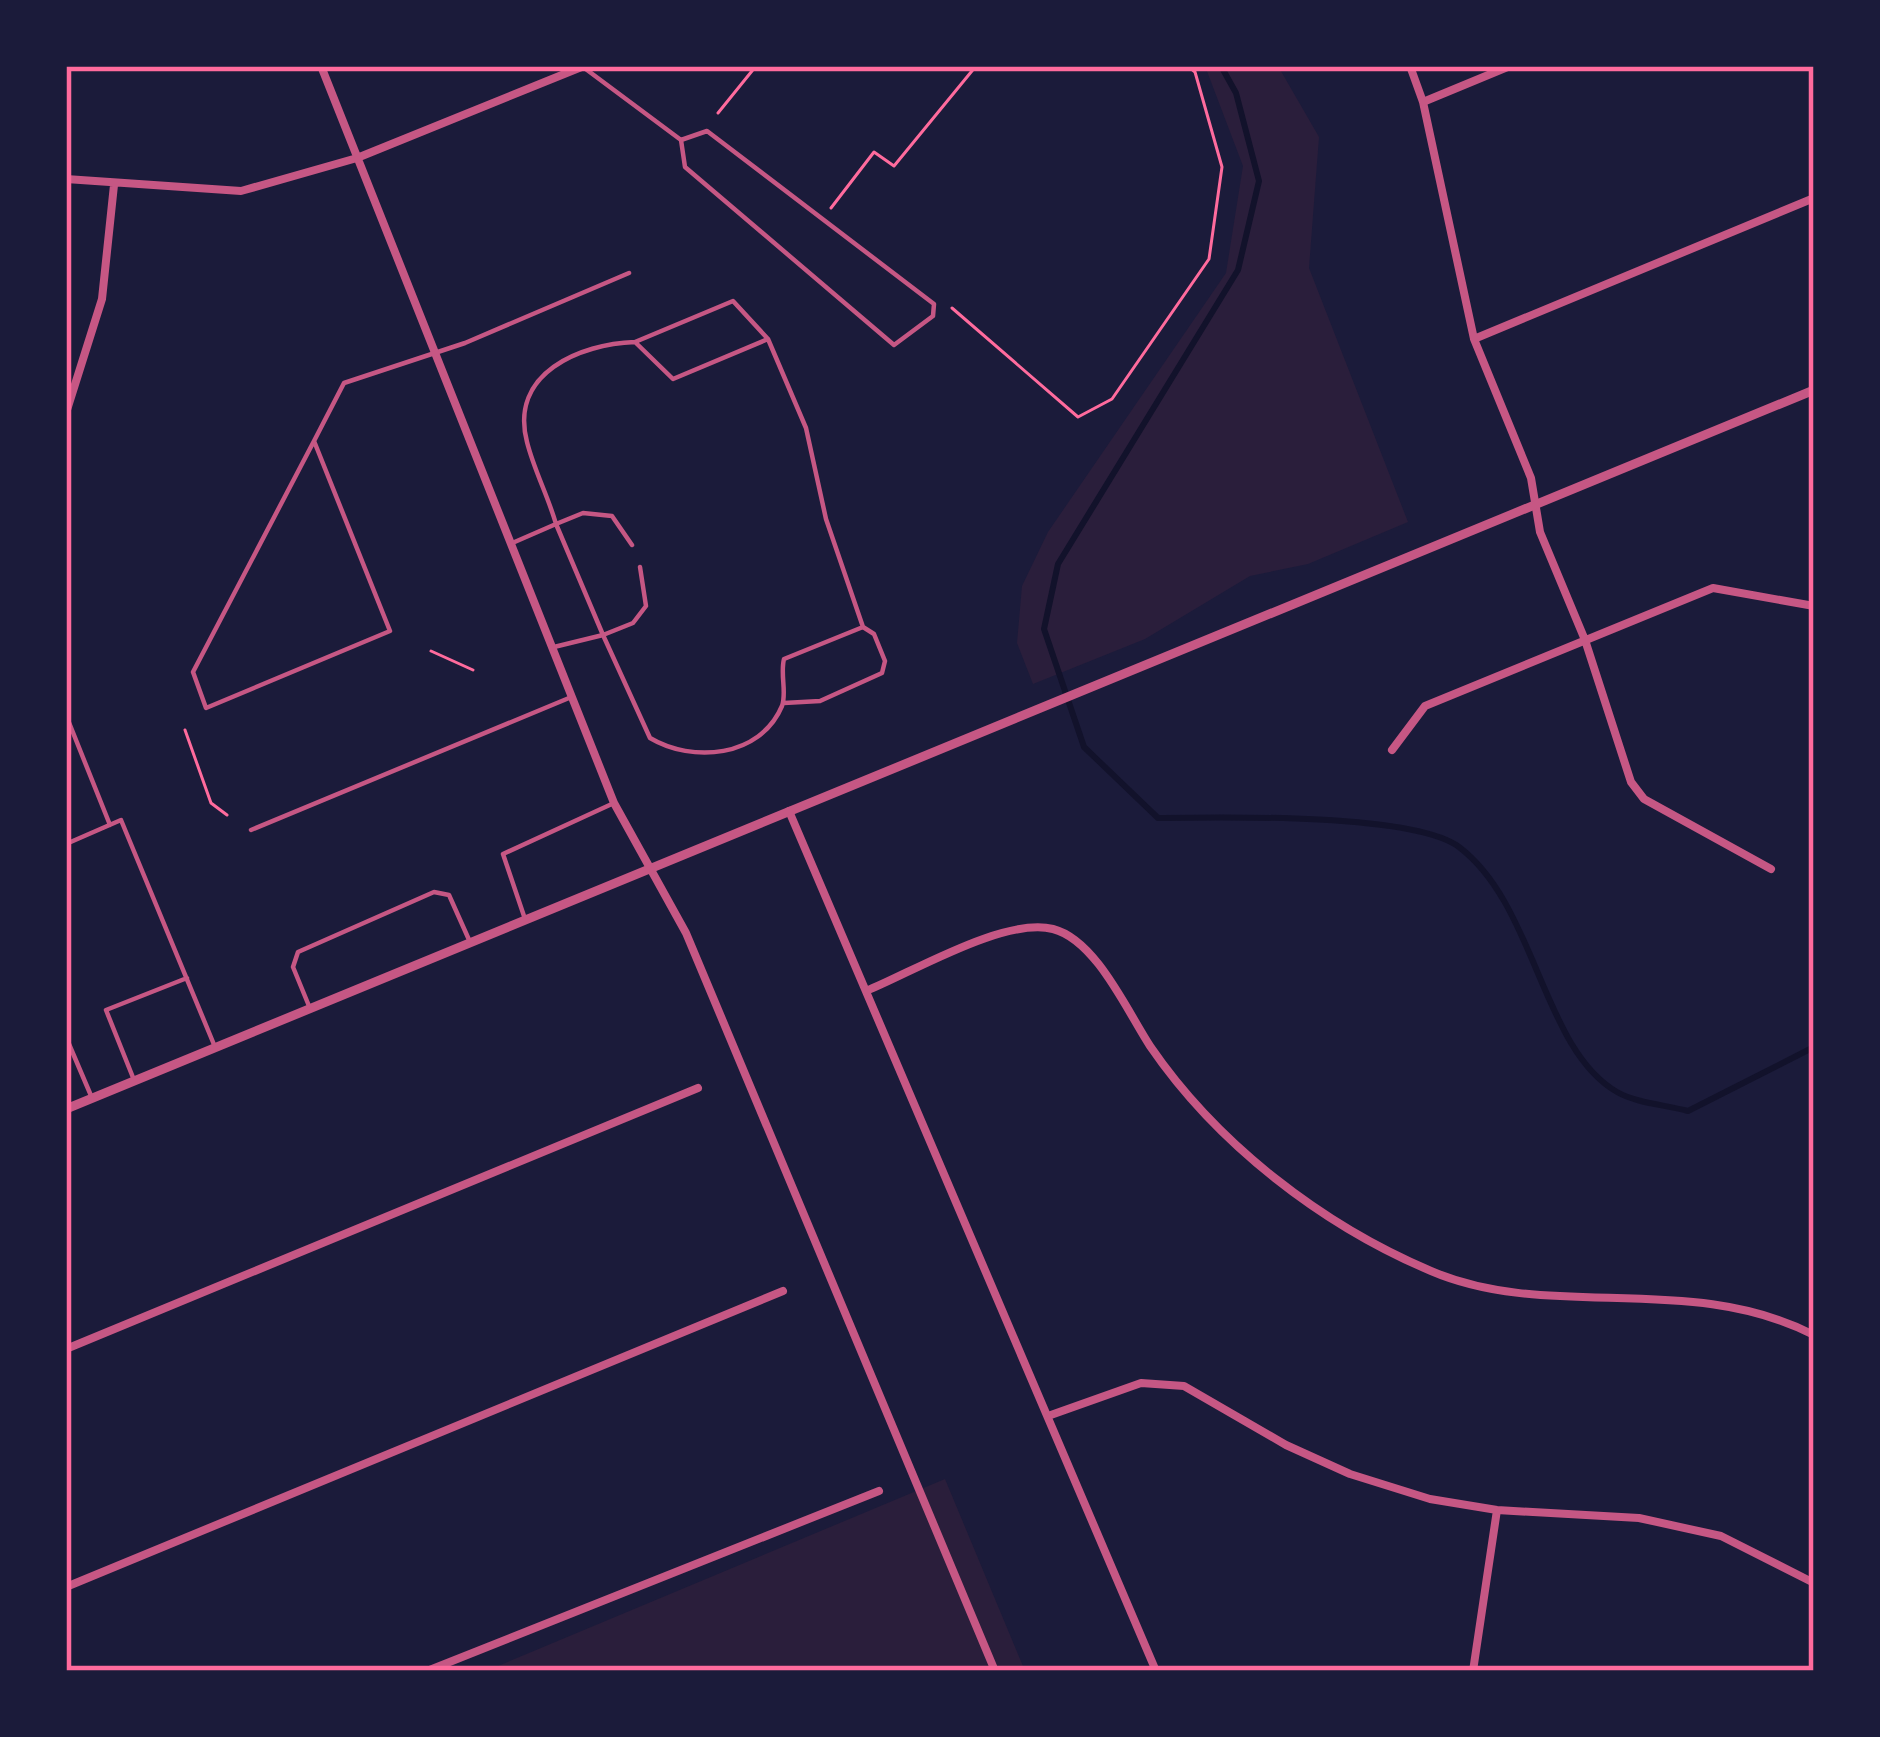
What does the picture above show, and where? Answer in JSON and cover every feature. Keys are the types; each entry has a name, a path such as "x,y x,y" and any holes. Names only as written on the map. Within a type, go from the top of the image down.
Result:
{"street":[{"path":"321,66 614,802 686,933 995,1671"},
{"path":"66,179 241,191 357,158 583,66"},
{"path":"1410,66 1423,102 1474,339 1531,478 1540,532 1585,640 1631,782 1644,799 1772,869"},
{"path":"1423,102 1510,66"},
{"path":"66,413 102,298 114,185"},
{"path":"1474,339 1814,198"},
{"path":"66,1109 1814,390"},
{"path":"1392,750 1425,706 1713,588 1814,606"},
{"path":"789,811 1156,1671"},
{"path":"866,992 1017,926 1055,929 1083,947 1165,1068 1223,1133 1355,1235 1436,1274 1529,1294 1700,1299 1814,1335"},
{"path":"66,1349 698,1088"},
{"path":"66,1587 782,1291"},
{"path":"1048,1416 1141,1383 1184,1386 1286,1445 1350,1474 1430,1499 1497,1510 1639,1518 1700,1532 1814,1583"},
{"path":"427,1671 879,1491"},
{"path":"1473,1671 1497,1510"}],"lane":[{"path":"583,66 681,140 685,167 894,345 933,316 934,304 707,131 681,140"},
{"path":"314,441 390,631 206,708 194,672 344,383 435,354 629,273"},
{"path":"784,704 820,701 883,673 885,661 874,634 863,627 826,519 806,428 768,339 733,301 635,342 589,347 562,357 529,400 523,424 527,444 556,524 650,738 688,754 735,748 761,733 784,704 784,659 863,627"},
{"path":"635,342 673,379 768,339"},
{"path":"511,544 583,512 611,516 632,545"},
{"path":"554,647 633,622 646,606 640,567"},
{"path":"251,830 574,696"},
{"path":"66,716 110,825"},
{"path":"525,919 503,854 614,802"},
{"path":"66,844 121,820 215,1047"},
{"path":"310,1008 293,967 298,952 434,892 449,896 470,942"},
{"path":"134,1080 106,1010 187,978"},
{"path":"66,1036 92,1098"}],"path":[{"path":"718,113 756,66"},
{"path":"832,208 874,152 894,166 976,66"},
{"path":"952,308 1078,417 1112,398 1210,259 1222,167 1195,72 1188,66"},
{"path":"431,651 473,670"},
{"path":"184,730 211,803 227,815"}],"shaded area":[{"path":"1205,66 1278,66 1319,137 1309,268 1408,522 1308,564 1250,576 1145,639 1033,684 1017,643 1022,586 1048,532 1226,273 1243,166"},
{"path":"945,1479 1025,1671 486,1671"}],"waterway":[{"path":"1221,66 1236,93 1259,181 1238,270 1058,564 1044,629 1084,747 1158,818 1360,823 1435,836 1459,847 1485,872 1506,904 1571,1044 1592,1072 1625,1096 1688,1111 1814,1047"}]}
